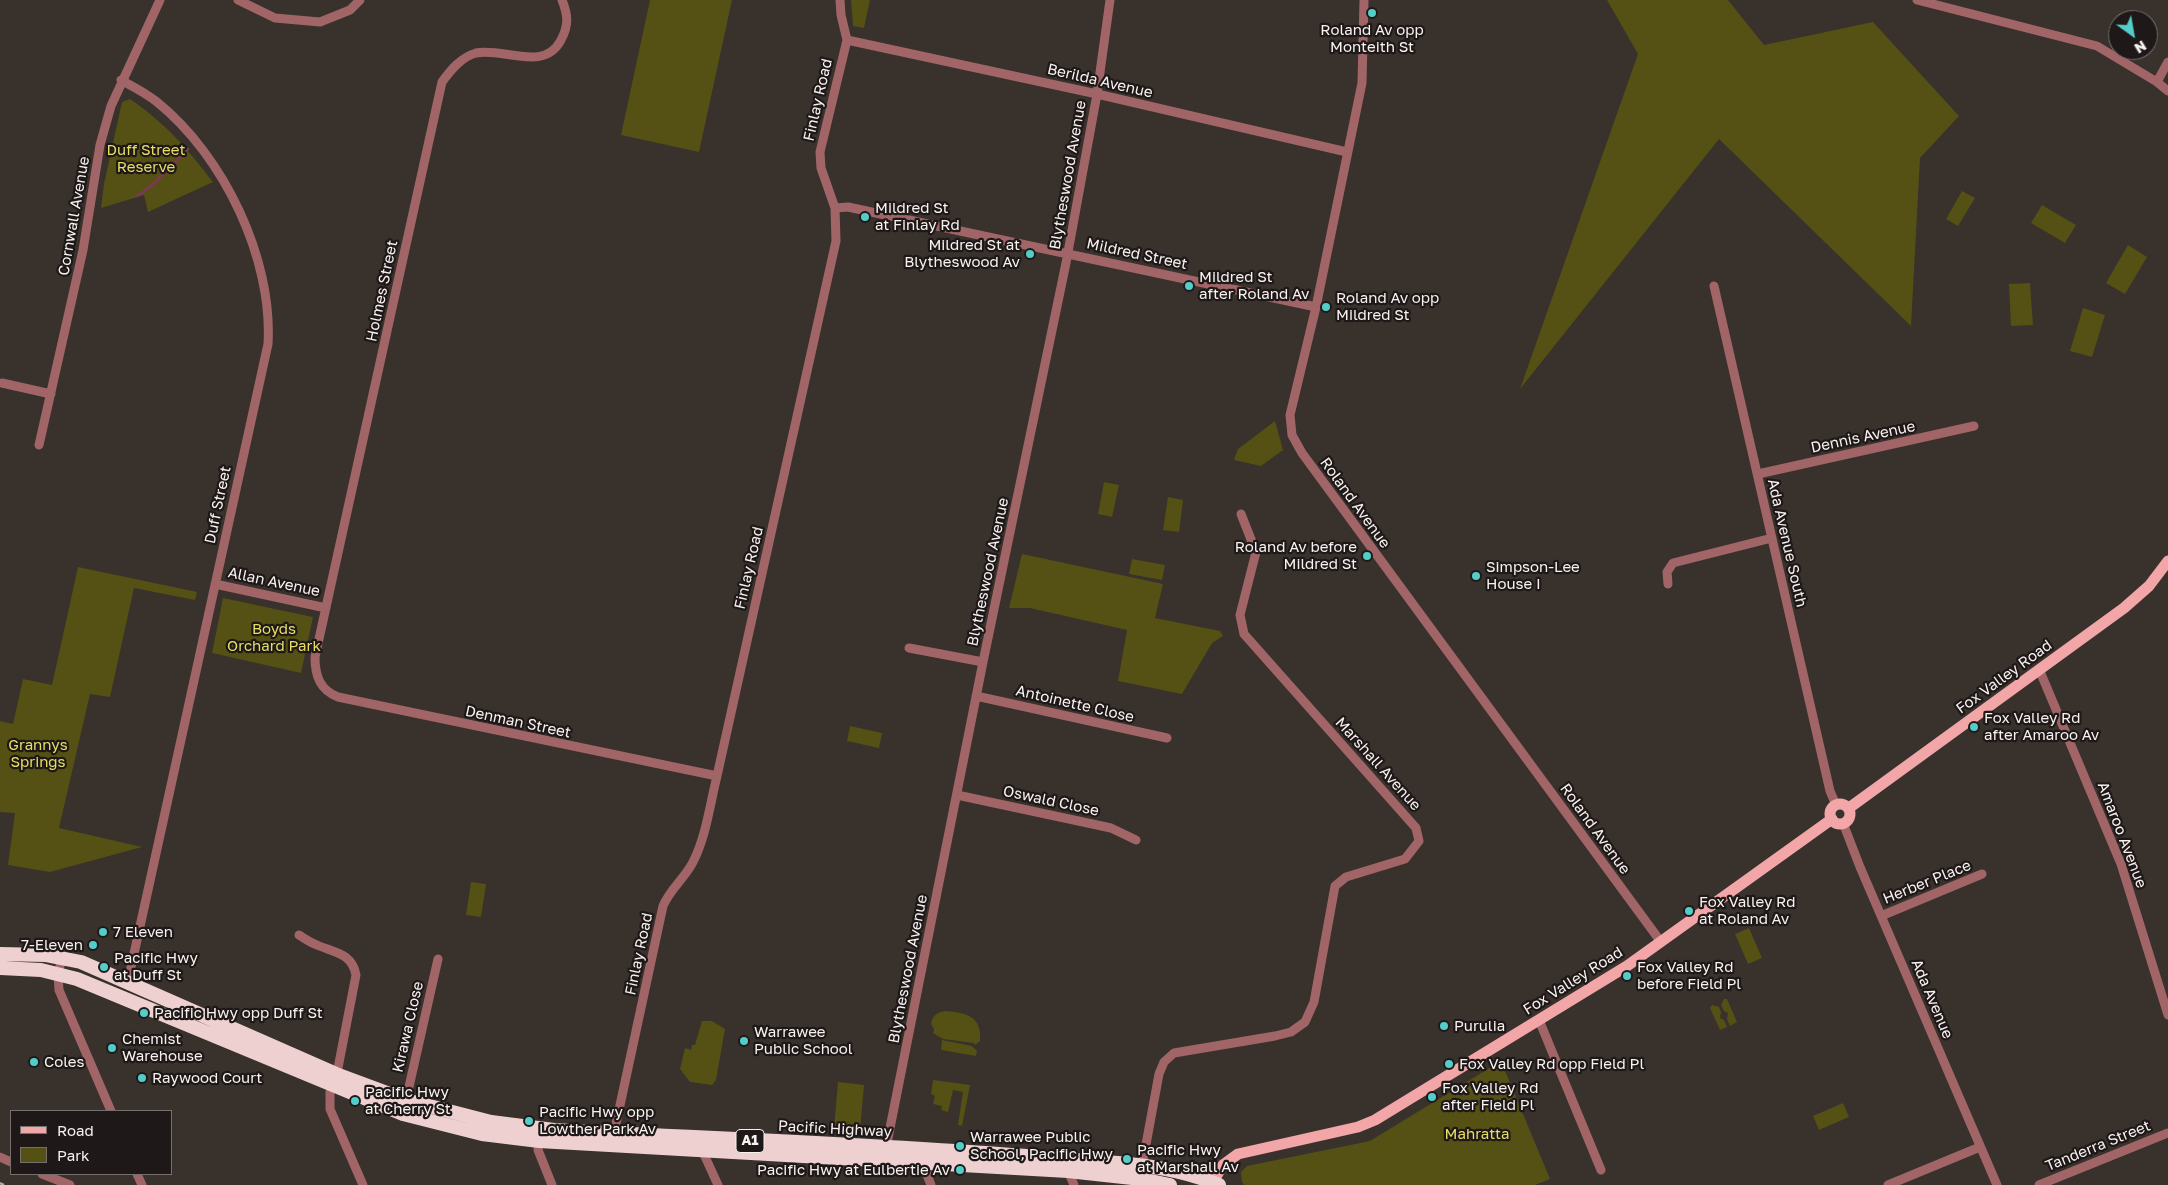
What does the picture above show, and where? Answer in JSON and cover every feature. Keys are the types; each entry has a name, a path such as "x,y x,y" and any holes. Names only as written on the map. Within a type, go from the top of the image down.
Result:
{"highway":[{"name":"Pacific Highway","path":"0,954 30,954 81,962 128,981 402,1114 482,1134 539,1141 702,1150 921,1156 995,1154 1142,1166 1176,1172 1214,1184"},
{"name":"Pacific Highway","path":"0,968 20,968 77,979 334,1080 491,1122 554,1130 886,1148 921,1156 1141,1179 1170,1185"}],"main road":[{"name":"Fox Valley Road","path":"1848,808 2124,608 2149,586 2168,561"},
{"path":"1843,804 1848,808 1850,817 1844,823 1837,823 1832,819 1831,811 1836,805 1843,804"},
{"name":"Fox Valley Road","path":"1214,1184 1223,1165 1238,1154 1358,1127 1375,1120 1539,1020 1661,942 1832,819"}],"street":[{"name":"Cornwall Avenue","path":"39,445 83,250 100,145 111,106 121,80 160,0"},
{"path":"238,0 275,18 320,22 350,10 360,0"},
{"name":"Holmes Street","path":"319,682 316,674 315,657 442,82 450,70 474,53 488,52 534,57 548,53 558,46 567,26 568,15 562,0"},
{"name":"Finlay Road","path":"614,1133 663,906 667,896 692,865 698,853 717,776 836,241 835,208 821,168 820,152 847,40 841,15 840,0"},
{"name":"Blytheswood Avenue","path":"886,1148 976,696 1068,253 1097,94 1110,0"},
{"name":"Roland Avenue","path":"1364,0 1362,82 1316,307 1290,415 1290,429 1296,444 1661,942"},
{"path":"1917,0 2097,46 2157,82 2168,91"},
{"name":"Berilda Avenue","path":"847,40 1097,94 1347,152"},
{"path":"2157,82 2168,62"},
{"name":"Duff Street","path":"121,80 156,101 174,116 215,168 248,230 262,275 267,303 268,344 128,981"},
{"name":"Mildred Street","path":"835,208 848,206 1316,307"},
{"name":"Ada Avenue South","path":"1714,286 1830,792 1836,805"},
{"path":"2,383 51,394"},
{"name":"Dennis Avenue","path":"1758,474 1974,426"},
{"name":"Marshall Avenue","path":"1142,1166 1159,1074 1164,1062 1174,1053 1283,1034 1291,1032 1305,1022 1314,1002 1334,886 1346,876 1405,858 1419,841 1416,828 1244,634 1240,615 1256,552 1241,514"},
{"path":"1668,584 1667,570 1673,563 1772,538"},
{"name":"Allan Avenue","path":"215,584 326,608"},
{"path":"909,648 983,662"},
{"name":"Amaroo Avenue","path":"2039,670 2121,864 2168,1015"},
{"name":"Denman Street","path":"319,682 324,689 338,697 717,776"},
{"name":"Antoinette Close","path":"976,696 1167,738"},
{"name":"Oswald Close","path":"957,795 1111,828 1136,840"},
{"name":"Ada Avenue","path":"1844,823 1881,916 1997,1185"},
{"name":"Herber Place","path":"1881,916 1982,874"},
{"path":"299,935 315,945 346,956 355,968 356,976 334,1080 330,1109 363,1185"},
{"path":"62,958 58,974 59,990 111,1110"},
{"name":"Kirawa Close","path":"406,1100 438,959"},
{"path":"1539,1020 1600,1170"},
{"name":"Tanderra Street","path":"2039,1185 2168,1133"},
{"path":"539,1141 538,1150 552,1185"},
{"path":"1888,1185 1980,1147"},
{"path":"702,1150 718,1185"},
{"path":"921,1156 931,1185"},
{"path":"1068,1171 1074,1185"},
{"path":"45,1175 70,1185"}],"green space":[{"path":"650,0 732,0 699,152 621,135"},
{"path":"851,0 870,0 864,28 853,26"},
{"path":"1607,0 1728,0 1764,45 1873,22 1959,116 1920,158 1911,326 1719,139 1520,389 1638,54"},
{"name":"Duff Street Reserve","path":"130,99 154,117 175,137 213,182 148,212 144,195 101,208 104,184 122,102"},
{"path":"1962,191 1975,198 1958,226 1946,219"},
{"path":"2042,205 2076,225 2065,243 2031,223"},
{"path":"2128,245 2147,257 2125,294 2106,283"},
{"path":"2030,283 2033,325 2011,326 2009,284"},
{"path":"2083,308 2105,315 2092,357 2070,351"},
{"path":"1275,421 1283,450 1261,466 1234,460 1238,449"},
{"path":"1104,482 1119,485 1112,517 1098,514"},
{"path":"1168,497 1183,500 1179,532 1163,530"},
{"path":"1022,554 1163,584 1155,618 1220,631 1223,636 1212,643 1182,694 1118,681 1127,630 1030,608 1009,608"},
{"path":"1132,559 1165,565 1162,580 1129,574"},
{"name":"Grannys Springs","path":"78,567 197,592 195,600 134,588 110,697 90,694 59,828 142,847 50,872 8,865 15,813 0,812 0,721 13,724 23,679 52,685"},
{"name":"Boyds Orchard Park","path":"223,598 313,617 301,673 212,653"},
{"path":"850,726 882,733 879,748 847,741"},
{"path":"471,882 486,884 481,917 466,915"},
{"path":"1749,928 1762,958 1748,964 1735,934"},
{"path":"1724,999 1727,999 1737,1022 1730,1026 1727,1019 1728,1013 1724,1011 1721,1005"},
{"path":"1712,1005 1719,1007 1721,1012 1720,1018 1724,1020 1727,1027 1720,1030 1710,1008"},
{"path":"945,1011 972,1017 978,1026 980,1041 975,1045 974,1043 943,1039 933,1033 934,1029 931,1024 934,1016"},
{"path":"702,1021 712,1021 725,1029 716,1080 712,1085 690,1082 680,1069 685,1048 691,1050 692,1045 695,1045"},
{"path":"942,1040 972,1046 977,1051 976,1056 941,1050"},
{"name":"Mahratta","path":"1501,1061 1550,1179 1535,1185 1244,1185 1242,1182 1241,1172 1247,1166 1370,1141"},
{"path":"933,1080 970,1085 962,1126 958,1125 963,1092 953,1090 948,1112 941,1110 942,1106 933,1104 935,1096 931,1094"},
{"path":"838,1082 864,1085 860,1130 834,1128"},
{"path":"1843,1103 1849,1117 1819,1130 1813,1116"}],"waterway":[{"path":"137,196 150,187 188,149"}],"railway":[{"path":"0,1183 4,1185"}],"place":[{"name":"Roland Av opp Monteith St","path":"1372,13"},
{"name":"Mildred St at Finlay Rd","path":"865,217"},
{"name":"Mildred St at Blytheswood Av","path":"1030,254"},
{"name":"Mildred St after Roland Av","path":"1189,286"},
{"name":"Roland Av opp Mildred St","path":"1326,307"},
{"name":"Roland Av before Mildred St","path":"1367,556"},
{"name":"Simpson-Lee House I","path":"1476,576"},
{"name":"Fox Valley Rd after Amaroo Av","path":"1974,727"},
{"name":"Fox Valley Rd at Roland Av","path":"1689,911"},
{"name":"7 Eleven","path":"103,932"},
{"name":"7-Eleven","path":"93,945"},
{"name":"Pacific Hwy at Duff St","path":"104,967"},
{"name":"Fox Valley Rd before Field Pl","path":"1627,976"},
{"name":"Pacific Hwy opp Duff St","path":"144,1013"},
{"name":"Purulia","path":"1444,1026"},
{"name":"Warrawee Public School","path":"744,1041"},
{"name":"Chemist Warehouse","path":"112,1048"},
{"name":"Coles","path":"34,1062"},
{"name":"Fox Valley Rd opp Field Pl","path":"1449,1064"},
{"name":"Raywood Court","path":"142,1078"},
{"name":"Fox Valley Rd after Field Pl","path":"1432,1097"},
{"name":"Pacific Hwy at Cherry St","path":"355,1101"},
{"name":"Pacific Hwy opp Lowther Park Av","path":"529,1121"},
{"name":"Warrawee Public School, Pacific Hwy","path":"960,1146"},
{"name":"Pacific Hwy at Marshall Av","path":"1127,1159"},
{"name":"Pacific Hwy at Eulbertie Av","path":"960,1170"}]}
